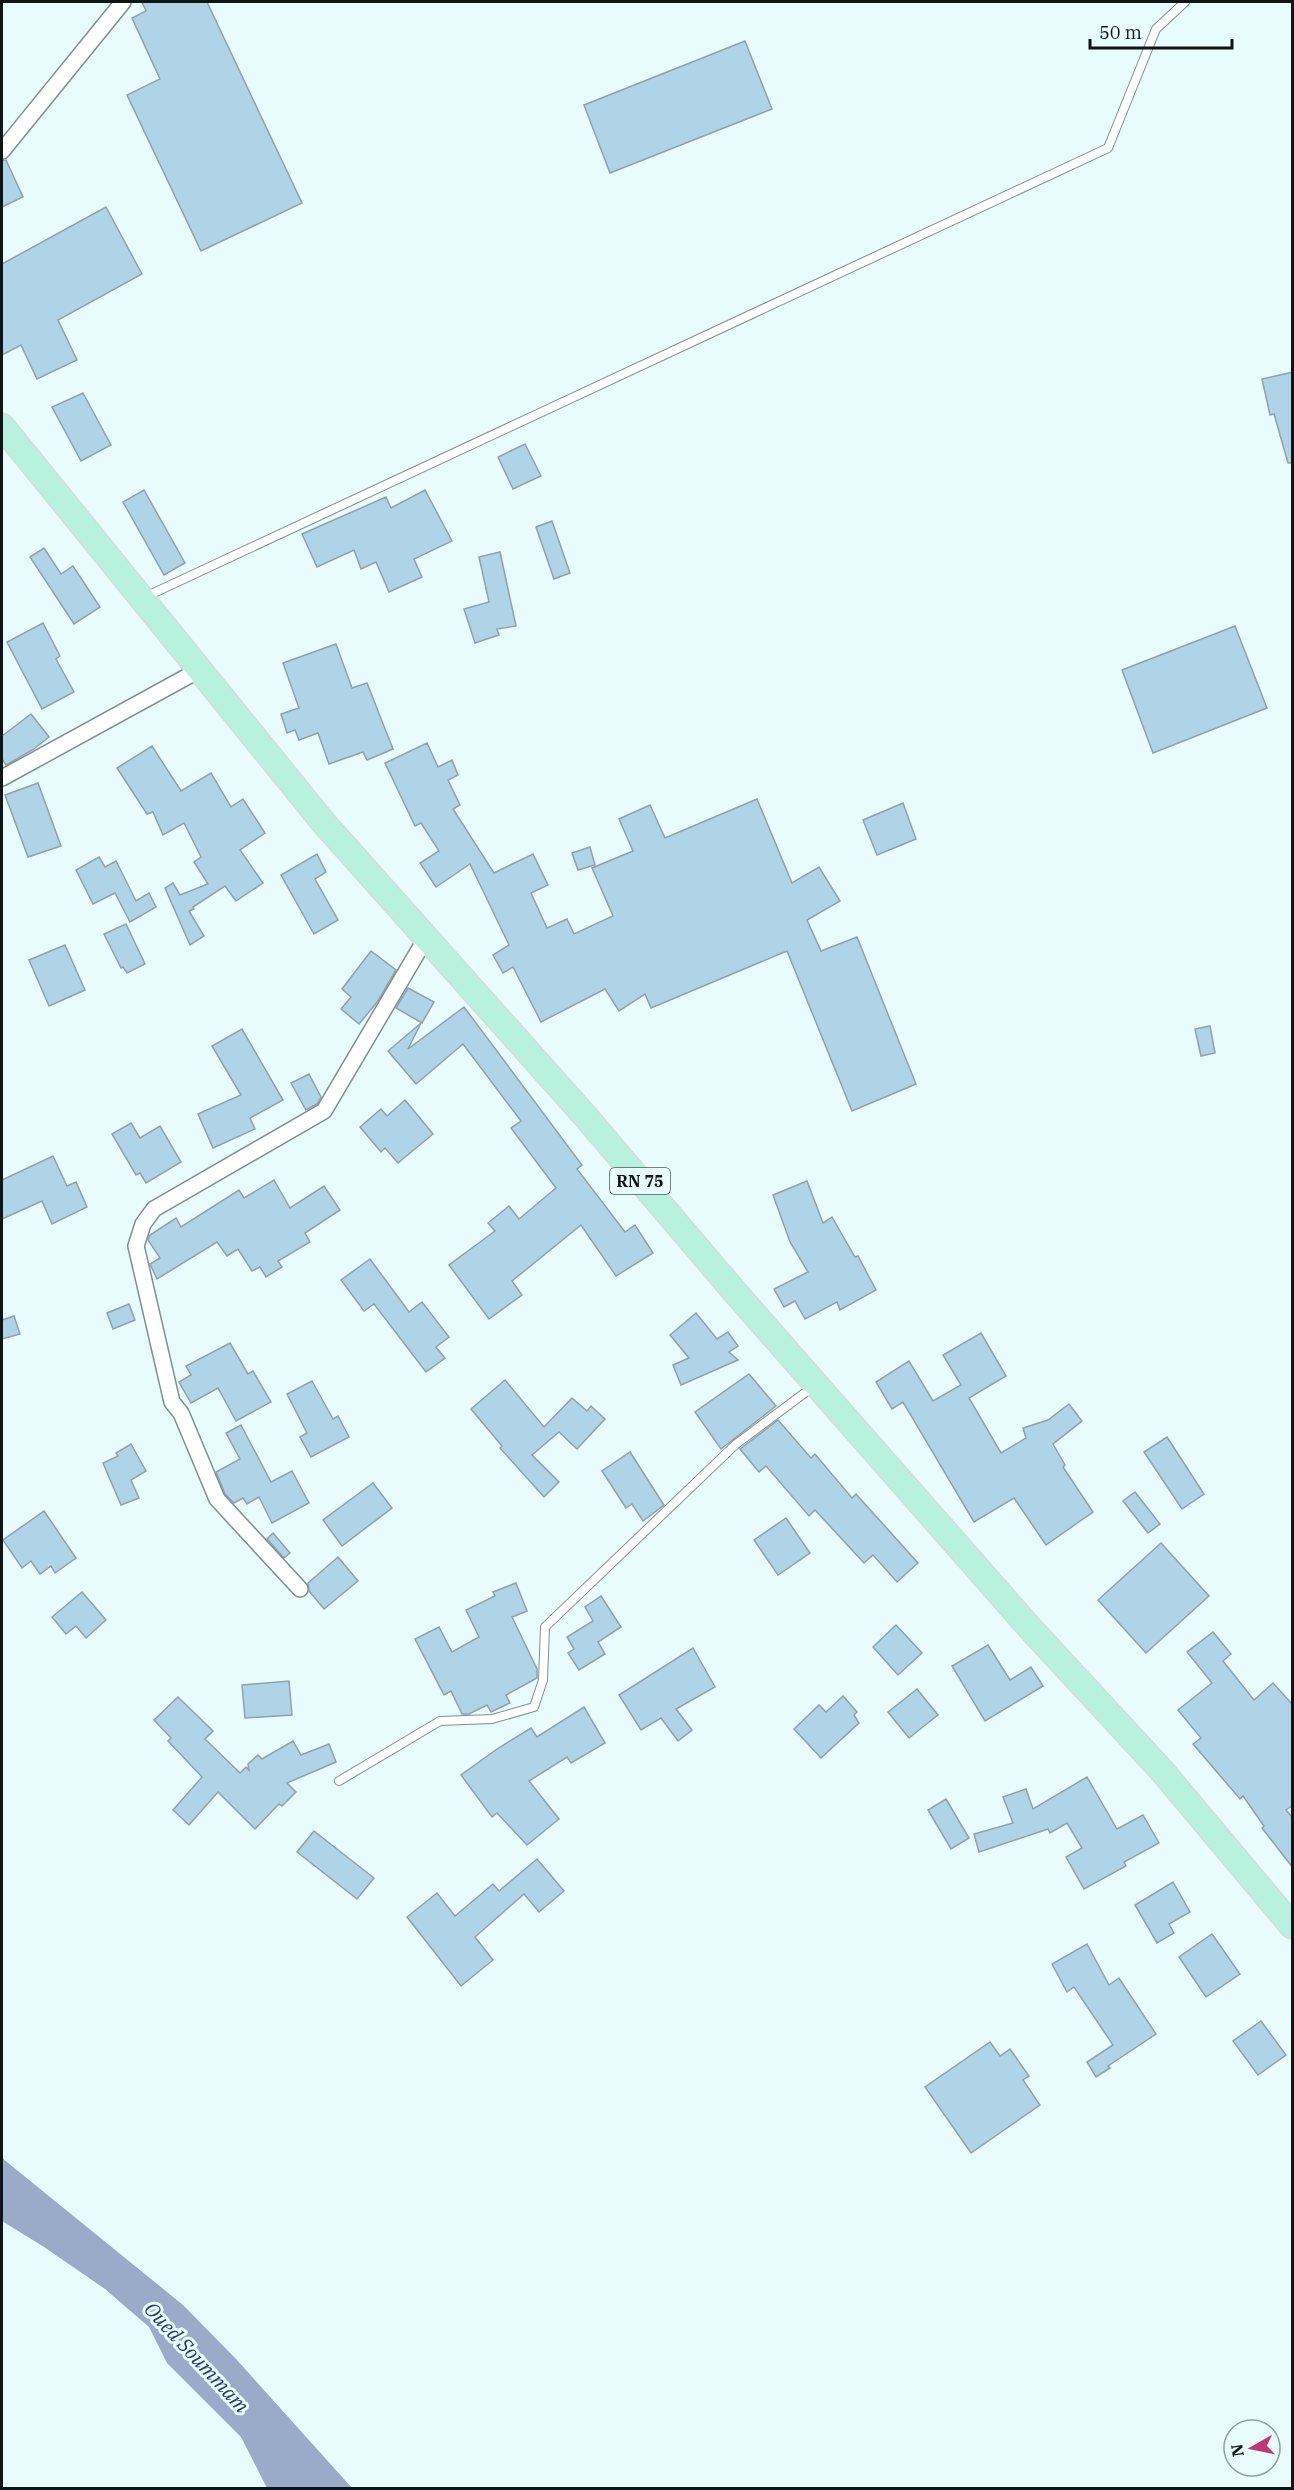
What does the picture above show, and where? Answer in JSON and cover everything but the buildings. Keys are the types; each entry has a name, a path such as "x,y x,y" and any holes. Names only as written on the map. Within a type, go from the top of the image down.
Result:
{"main road":[{"name":"RN 75","path":"2,426 323,822 586,1117 1029,1627 1163,1772 1293,1926"}],"street":[{"path":"2,151 123,2"},
{"path":"2,778 201,669"},
{"path":"300,1589 217,1499 181,1413 172,1402 136,1246 142,1224 154,1209 324,1111 426,938"}],"lane":[{"path":"143,598 1108,148 1156,29 1185,2"},
{"path":"339,1781 440,1721 492,1719 534,1707 543,1680 545,1627 735,1445 816,1384"}],"water":[{"name":"Oued Soummam","path":"2,2158 183,2305 237,2360 352,2488 267,2488 241,2437 167,2363 149,2327 105,2289 2,2221"}]}
